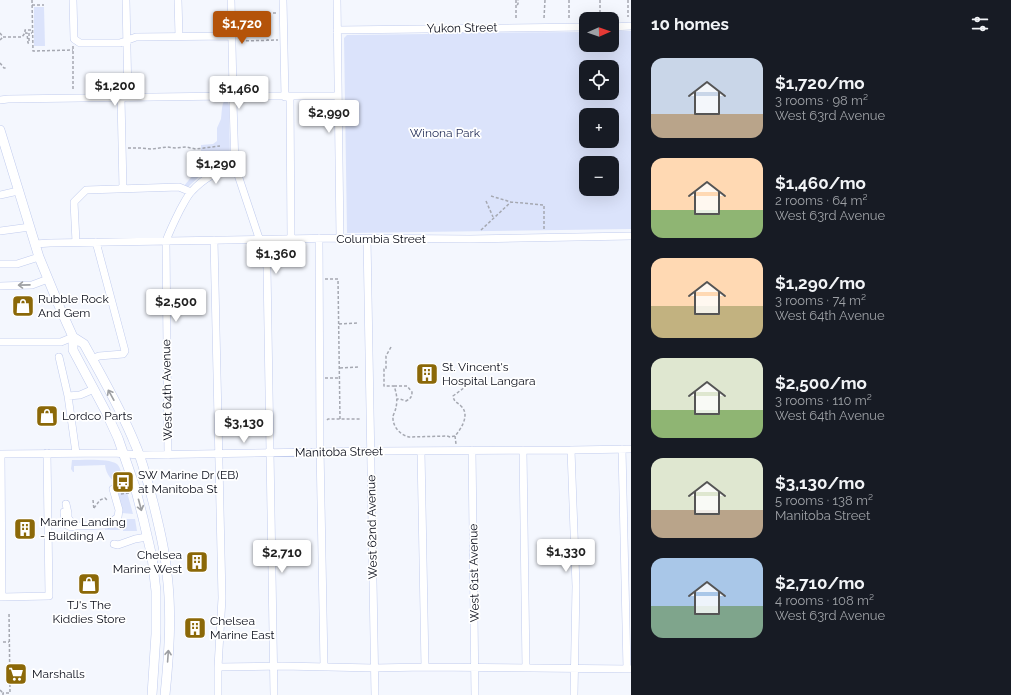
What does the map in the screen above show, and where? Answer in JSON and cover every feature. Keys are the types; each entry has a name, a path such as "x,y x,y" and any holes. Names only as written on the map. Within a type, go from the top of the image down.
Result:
{"main road":[{"path":"1,134 39,257 48,280 74,336 84,344 121,411 139,455 151,494 162,540 170,613 164,695"},
{"path":"74,336 74,350 118,438 124,454 135,487 152,557 156,591 156,634 152,695"}],"street":[{"path":"73,0 74,39 80,43 120,43 136,37 232,36"},
{"path":"123,189 122,148 127,41 126,0"},
{"path":"178,0 179,36"},
{"path":"232,0 233,90 230,91 230,99 235,166 260,240 267,268 274,695"},
{"path":"283,0 291,239"},
{"path":"337,0 340,238"},
{"path":"619,27 631,26"},
{"name":"Yukon Street","path":"337,30 579,27"},
{"path":"233,90 237,91 239,96"},
{"path":"0,100 124,98 238,99 239,96 338,96"},
{"name":"West 64th Avenue","path":"168,455 166,241 170,230 191,192 200,183 227,168 235,166"},
{"path":"76,242 74,202 86,190 179,187 191,192"},
{"path":"0,195 18,191"},
{"path":"0,232 30,227"},
{"name":"Columbia Street","path":"35,244 319,238 470,239 631,236"},
{"path":"319,238 320,453 324,666"},
{"name":"West 62nd Avenue","path":"367,238 375,695"},
{"path":"214,240 222,598 218,695"},
{"path":"92,359 99,356 123,354 125,351 96,242"},
{"path":"0,264 17,264 39,257"},
{"path":"0,286 32,285 48,280"},
{"path":"0,342 61,342 74,336"},
{"path":"59,357 68,396 76,453"},
{"path":"68,396 80,395 94,389"},
{"path":"218,667 324,666 374,668 629,669 622,449"},
{"name":"Manitoba Street","path":"1,454 114,453 168,455 371,451 631,449"},
{"name":"West 61st Avenue","path":"472,450 475,695"},
{"path":"523,450 526,668"},
{"path":"571,450 576,586 574,695"},
{"path":"421,451 425,667"},
{"path":"1,454 1,597 49,596 47,454"},
{"path":"66,504 68,518 72,523 79,526 106,525 118,517 119,510 115,492"},
{"path":"114,544 118,545 147,537"}],"path":[{"path":"32,0 33,50 73,50"},
{"path":"516,18 517,0"},
{"path":"544,18 545,0"},
{"path":"569,0 569,18"},
{"path":"600,0 600,12"},
{"path":"628,0 628,17"},
{"path":"32,5 44,5"},
{"path":"240,14 276,13"},
{"path":"267,24 268,41"},
{"path":"0,40 3,37 22,37 25,30 32,31"},
{"path":"25,33 27,33 29,43 29,33 32,31"},
{"path":"0,33 3,37"},
{"path":"241,41 284,40"},
{"path":"73,90 73,45 76,41"},
{"path":"0,63 4,68 7,68"},
{"path":"122,148 152,149 186,147 196,149 220,146"},
{"path":"491,196 512,202 544,205 544,229"},
{"path":"486,201 494,218"},
{"path":"481,230 512,202"},
{"path":"319,279 338,279 340,419"},
{"path":"339,324 359,323"},
{"path":"391,347 386,356 384,386 407,386 412,392 410,400 406,401 397,399"},
{"path":"339,368 360,367"},
{"path":"320,378 339,378"},
{"path":"456,445 456,436 464,422 464,410 454,401 453,396 465,387 468,382"},
{"path":"394,386 397,399 395,412 392,416 396,427 401,434 409,437 456,436"},
{"path":"320,420 360,419"},
{"path":"115,492 128,493"},
{"path":"93,500 94,509 100,500 105,498 107,500 111,497"},
{"path":"0,690 3,694 10,693 9,612"},
{"path":"3,642 10,642"}],"green space":[{"path":"34,7 44,7 45,46 34,46"},
{"name":"Winona Park","path":"619,31 631,31 631,229 347,233 344,38 347,35 579,32 579,52 619,52"},
{"path":"225,101 228,102 229,105 230,160 227,163 204,172 188,187 184,186 201,165 201,145 213,144 217,141 217,128 221,119 223,103"},
{"path":"72,460 113,462 119,467 124,482 119,483 110,478 105,465 74,466 73,472 71,469"},
{"path":"117,492 127,492 133,514 122,513"},
{"path":"123,519 135,519 137,531 105,530 105,529"}],"place":[{"name":"Rubble Rock And Gem","path":"23,306"},
{"name":"St. Vincent's Hospital Langara","path":"427,374"},
{"name":"Lordco Parts","path":"47,416"},
{"name":"SW Marine Dr (EB) at Manitoba St","path":"123,482"},
{"name":"Marine Landing - Building A","path":"25,529"},
{"name":"Chelsea Marine West","path":"197,562"},
{"name":"TJ's The Kiddies Store","path":"89,584"},
{"name":"Chelsea Marine East","path":"195,628"},
{"name":"Marshalls","path":"16,674"}]}
